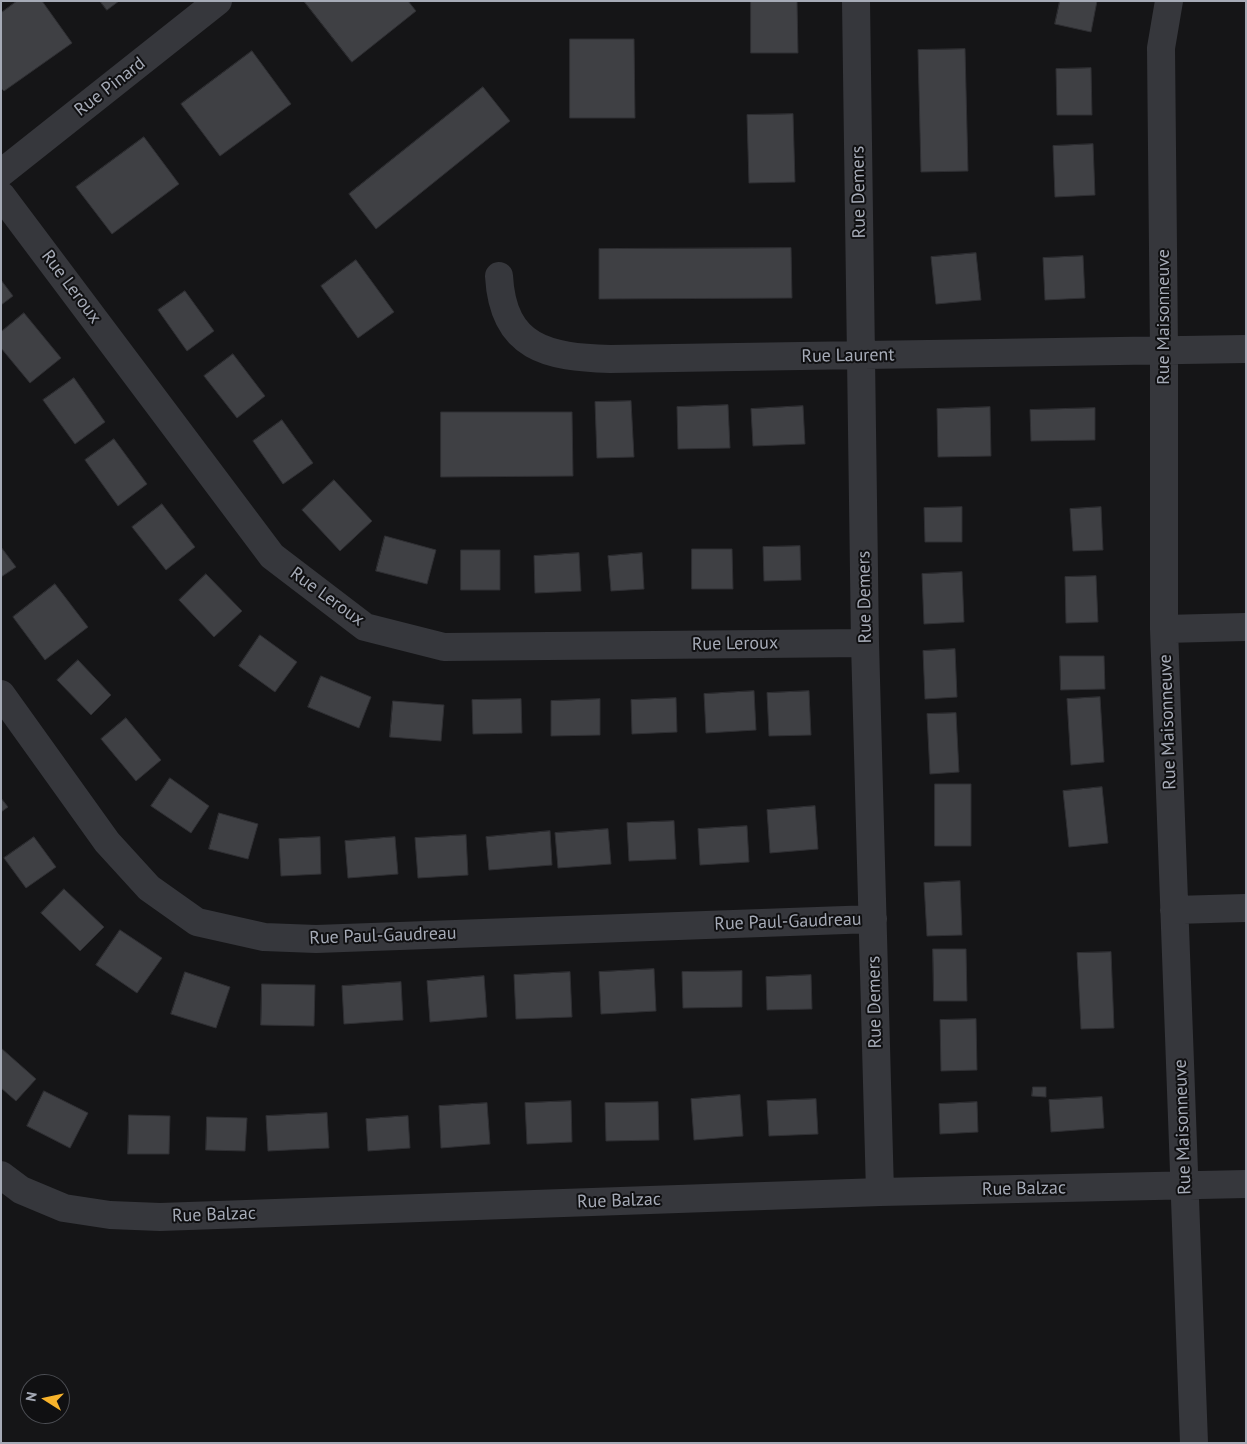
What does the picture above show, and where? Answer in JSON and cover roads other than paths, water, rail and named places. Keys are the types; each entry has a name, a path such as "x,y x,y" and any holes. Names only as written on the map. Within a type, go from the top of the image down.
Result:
{"street":[{"name":"Rue Pinard","path":"1,173 218,1"},
{"name":"Rue Demers","path":"856,1 865,643 880,1192"},
{"name":"Rue Maisonneuve","path":"1169,1 1161,48 1164,629 1194,1443"},
{"name":"Rue Leroux","path":"1,195 272,556 365,627 444,647 865,643"},
{"name":"Rue Laurent","path":"499,276 500,294 512,326 530,343 550,353 580,358 1246,348"},
{"path":"1164,629 1246,627"},
{"name":"Rue Paul-Gaudreau","path":"1,694 106,842 149,888 197,922 264,937 316,940 873,918"},
{"path":"1174,910 1246,908"},
{"name":"Rue Balzac","path":"1,1175 21,1190 64,1208 110,1215 160,1217 880,1192 1246,1184"}]}
